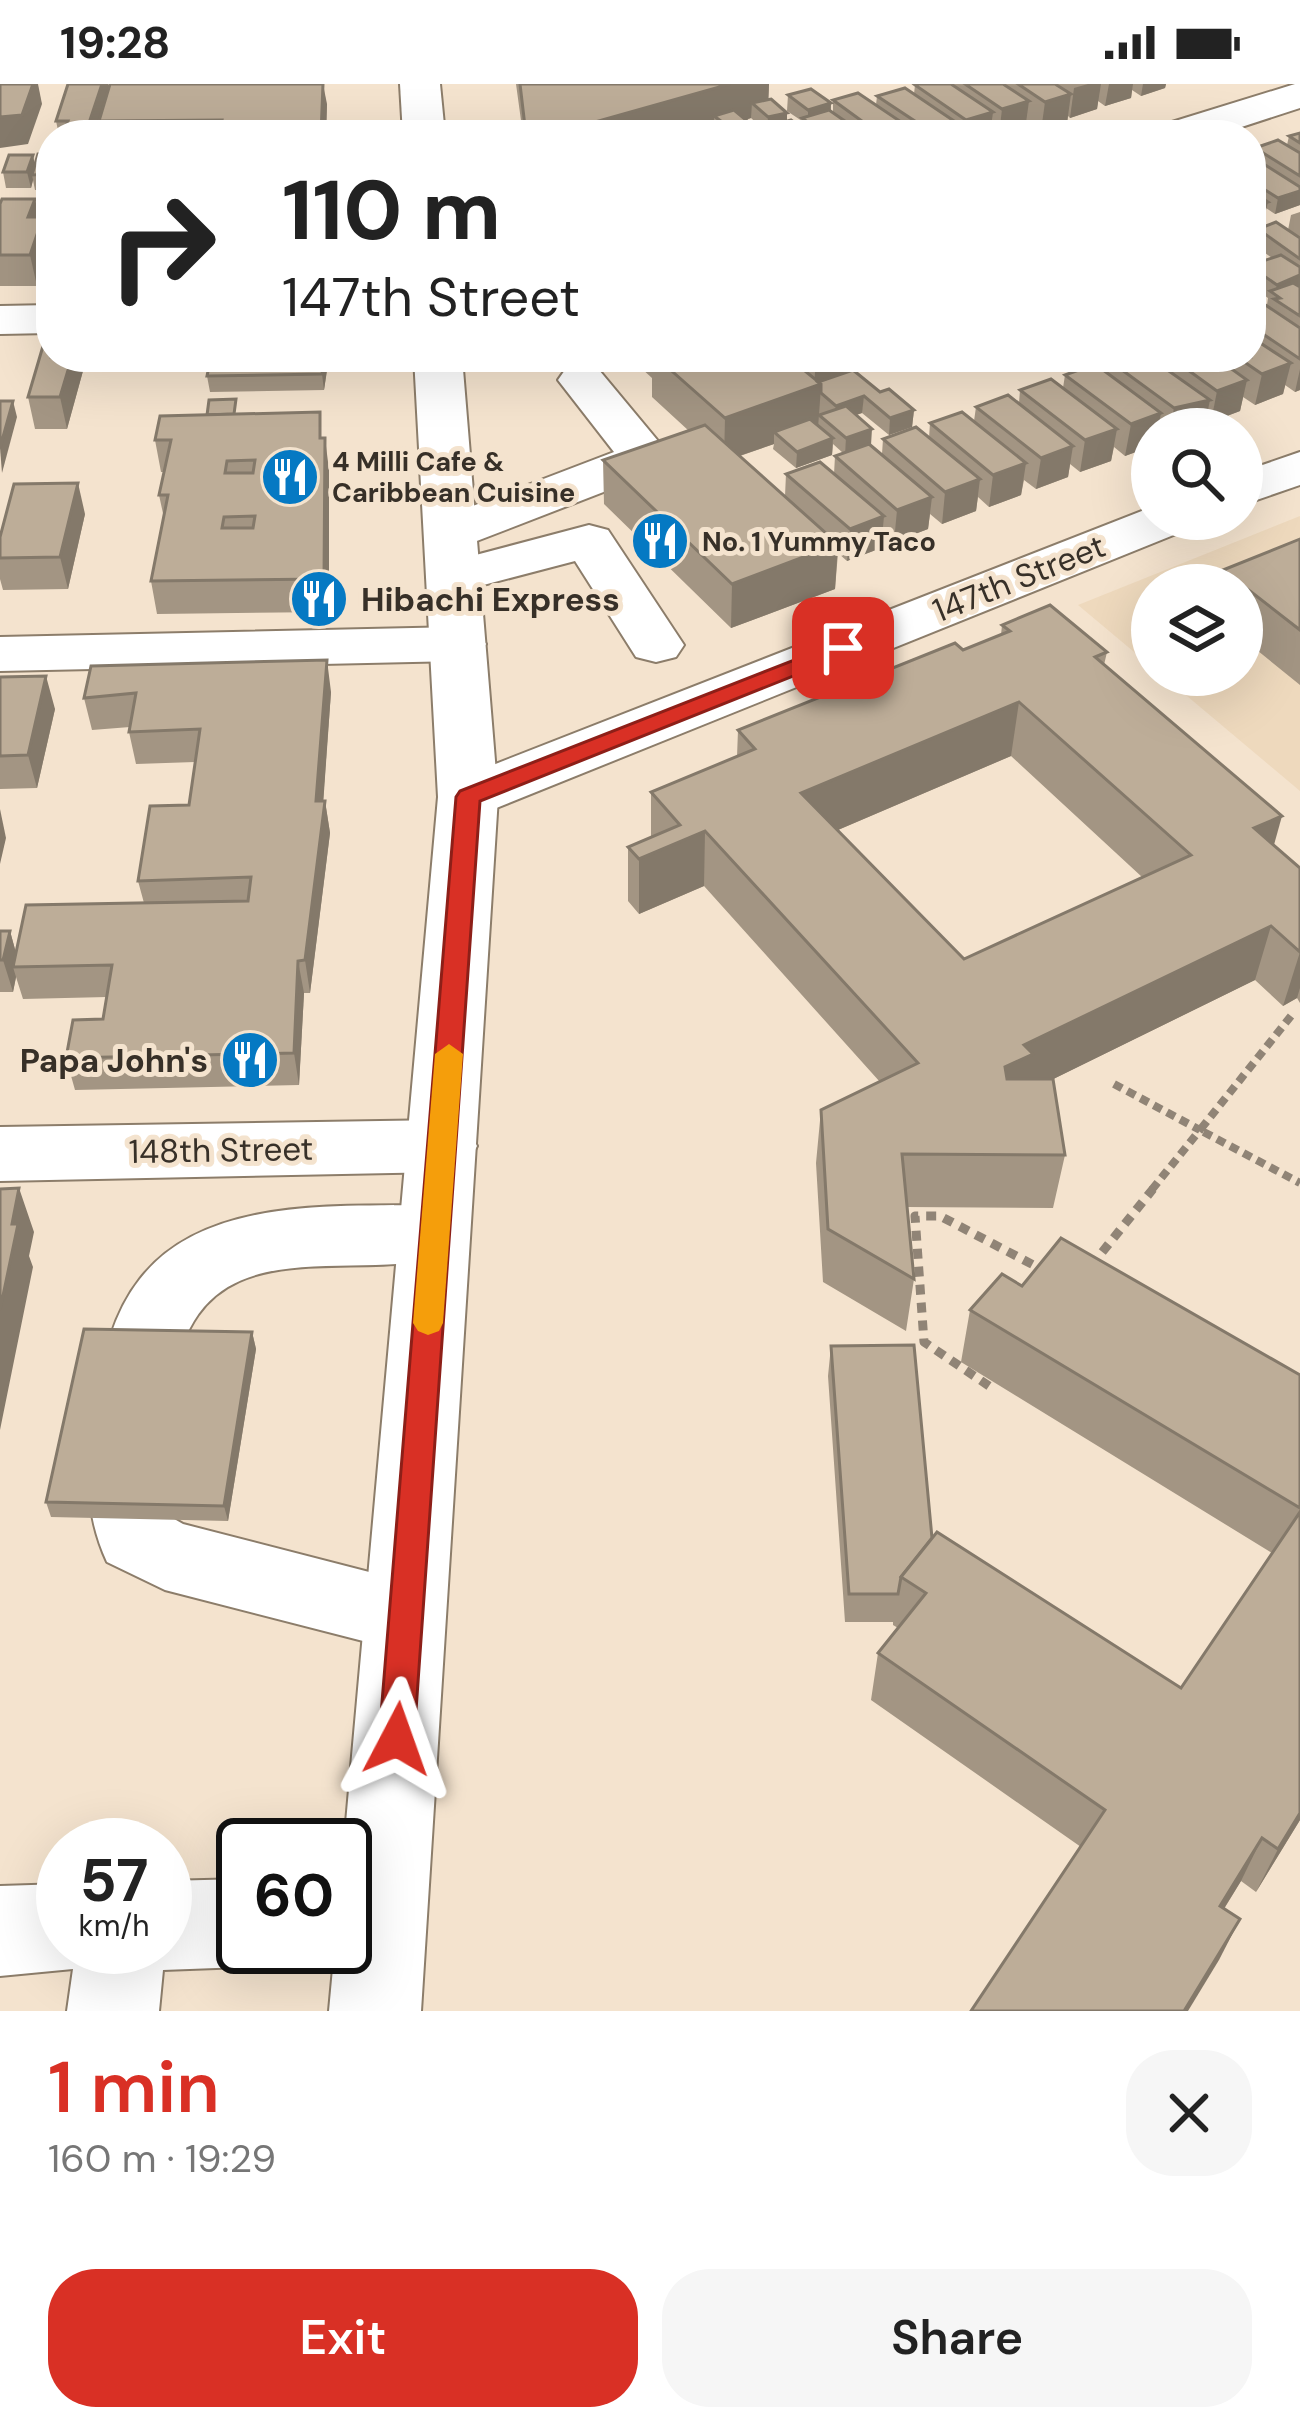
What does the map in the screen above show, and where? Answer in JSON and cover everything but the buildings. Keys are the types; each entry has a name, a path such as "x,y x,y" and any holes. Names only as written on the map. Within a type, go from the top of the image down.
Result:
{"street":[{"path":"420,84 423,120"},
{"path":"1221,120 1300,95"},
{"path":"0,320 36,319"},
{"path":"372,1861 406,1615 468,797 439,372"},
{"path":"452,555 645,458 582,380"},
{"path":"1263,482 1300,467"},
{"name":"147th Street","path":"468,797 1131,534"},
{"path":"452,555 590,541 656,645"},
{"path":"0,654 458,644"},
{"name":"148th Street","path":"0,1154 442,1146"},
{"path":"406,1615 165,1555 135,1537 124,1499 135,1359 178,1280 250,1242 435,1233"},
{"path":"0,1931 36,1930"},
{"path":"112,2011 118,1974"},
{"path":"371,1974 375,2011"}],"path":[{"path":"1088,1270 1291,1016"},
{"path":"1114,1084 1300,1183"},
{"path":"989,1386 924,1342 915,1216 940,1216 1055,1277"}],"shaded area":[{"path":"1300,516 1300,791 1187,696 1263,696 1263,564 1180,564 1240,540 1263,540 1263,531"},
{"path":"1131,584 1131,649 1078,605"}],"slow traffic":[{"path":"428,1323 449,1054"}],"place":[{"name":"4 Milli Cafe & Caribbean Cuisine","path":"290,477"},
{"name":"No. 1 Yummy Taco","path":"660,541"},
{"name":"Hibachi Express","path":"319,599"},
{"name":"Papa John's","path":"250,1060"}],"route":[{"path":"397,1739 468,797 843,648"}]}
